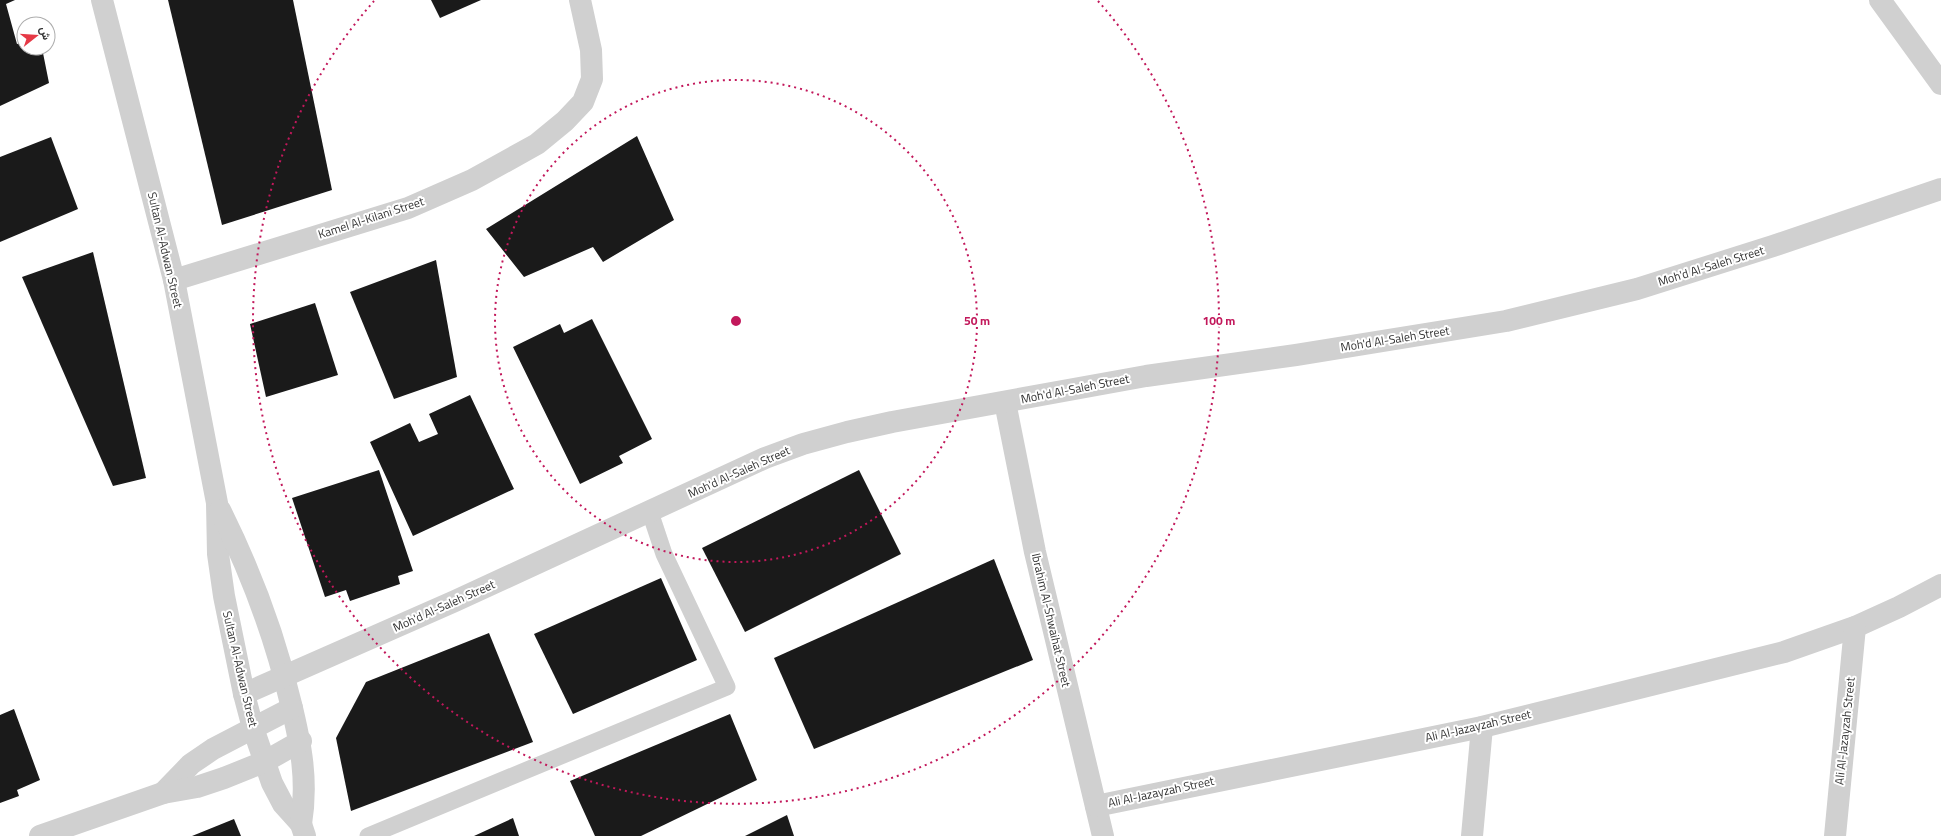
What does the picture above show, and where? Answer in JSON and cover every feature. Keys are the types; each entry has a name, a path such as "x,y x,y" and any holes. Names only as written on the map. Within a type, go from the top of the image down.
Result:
{"street":[{"name":"Sultan Al-Adwan Street","path":"102,0 174,280 217,503 218,554 224,596 244,694 264,762 283,804 303,830"},
{"name":"Kamel Al-Kilani Street","path":"174,280 408,208 472,180 537,144 565,121 583,102 592,79 591,50 580,0"},
{"path":"1880,0 1941,84"},
{"name":"Moh'd Al-Saleh Street","path":"244,694 285,677 650,512 766,458 803,444 892,422 1146,376 1296,355 1506,321 1637,289 1773,246 1941,189"},
{"name":"Ibrahim Al-Shwaihat Street","path":"1005,402 1035,552 1103,836"},
{"name":"Sultan Al-Adwan Street","path":"217,503 239,548 260,599 285,677 300,741 305,801 303,830"},
{"name":"Ali Al-Jazayzah Street","path":"1096,806 1482,727 1784,652 1855,627 1899,607 1941,585"},
{"name":"Ali Al-Jazayzah Street","path":"1835,836 1855,627"},
{"path":"163,793 191,764 213,749 292,708"},
{"path":"1472,836 1482,727"},
{"path":"40,836 163,793 198,787 224,778 264,762 300,741"}],"lane":[{"path":"368,836 728,687 664,554 650,512"}],"building":[{"path":"0,0 15,0 6,4 16,40 16,56 44,56 49,83 0,106"},
{"path":"168,0 293,0 332,190 222,225"},
{"path":"431,0 481,0 440,18"},
{"path":"637,136 674,220 603,262 593,247 524,277 486,229"},
{"path":"51,137 78,209 0,242 0,157"},
{"path":"93,252 146,478 113,486 22,277"},
{"path":"436,260 457,377 394,399 350,292"},
{"path":"315,303 338,375 266,397 250,324"},
{"path":"592,319 652,439 619,456 623,463 580,484 513,347 560,324 564,333"},
{"path":"470,395 514,489 413,536 370,442 410,423 419,442 438,434 429,414"},
{"path":"379,470 413,571 398,576 400,584 350,601 346,590 325,597 292,498"},
{"path":"859,470 901,554 745,632 702,548"},
{"path":"994,559 1033,660 814,749 774,658"},
{"path":"661,578 697,660 573,714 534,634"},
{"path":"489,633 533,742 351,811 336,738 366,682"},
{"path":"14,709 40,780 17,790 19,796 0,803 0,715"},
{"path":"730,714 757,780 641,836 595,836 570,781"},
{"path":"787,815 794,836 745,836"},
{"path":"513,818 519,836 474,836"},
{"path":"234,819 241,836 192,836"}]}
